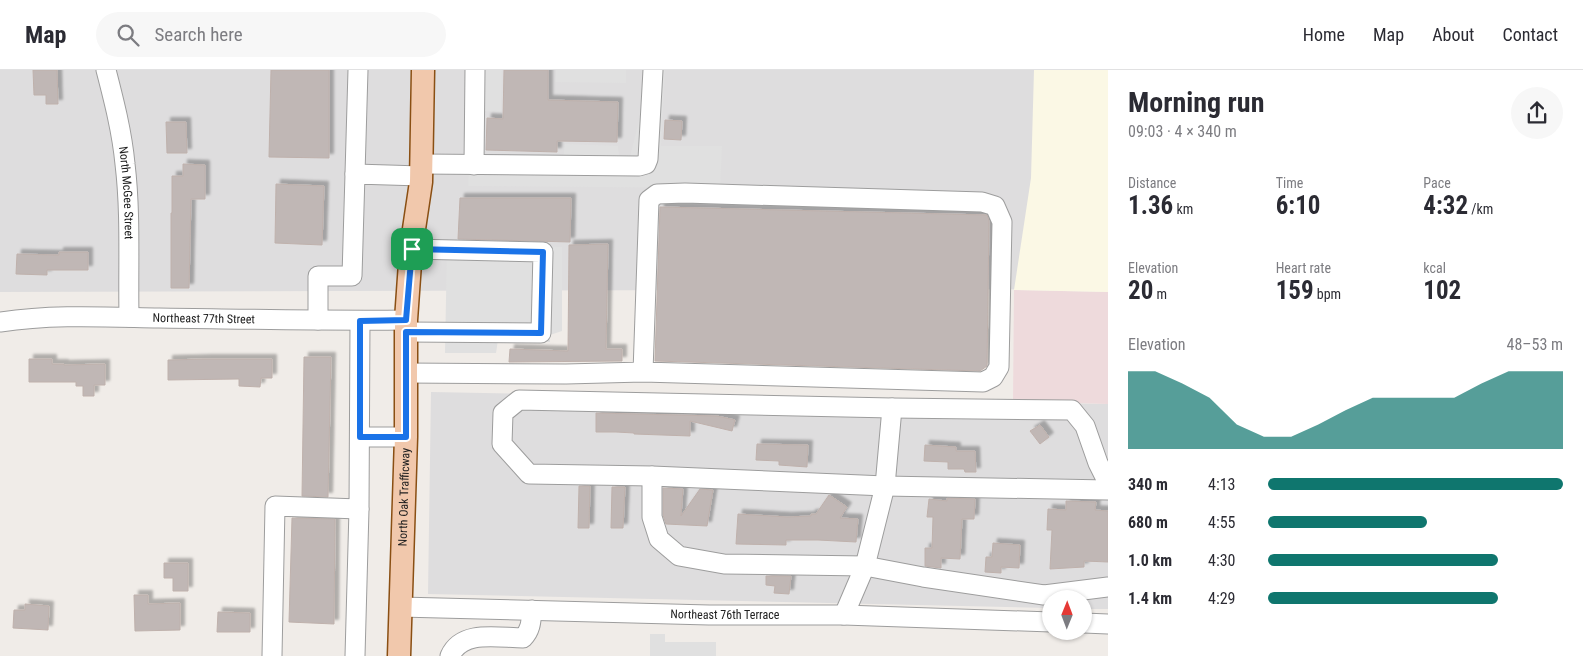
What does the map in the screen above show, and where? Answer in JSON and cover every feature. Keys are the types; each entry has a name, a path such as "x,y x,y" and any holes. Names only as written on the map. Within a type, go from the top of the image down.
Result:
{"main road":[{"name":"North Oak Trafficway","path":"399,656 406,437 406,326 421,170 423,70"}],"street":[{"name":"North McGee Street","path":"106,70 126,163 129,317"},
{"path":"318,320 318,276 352,276 358,70"},
{"path":"474,165 475,70"},
{"path":"355,174 474,165 639,166 646,164 648,159 653,70"},
{"path":"405,373 566,374 643,372 983,382 993,377 999,367 1002,222 995,206 982,202 684,193 657,194 649,200 643,372"},
{"name":"Northeast 77th Street","path":"0,322 58,316 318,320 541,333 543,252 412,249"},
{"path":"355,656 360,509 360,321"},
{"path":"1108,483 1098,463 1085,426 1072,410 519,400 503,413 502,444 529,474 652,476 885,486 1108,490"},
{"path":"844,615 865,566 885,486 892,408"},
{"path":"360,437 406,437"},
{"path":"652,476 652,517 659,539 679,556 724,564 865,566 1044,596 1108,587"},
{"path":"272,656 275,506 360,509"},
{"name":"Northeast 76th Terrace","path":"400,607 709,615 844,615 1042,622"},
{"path":"450,656 452,650 459,643 473,637 523,638 528,634 532,610"},
{"path":"1092,623 1108,624"}],"shaded area":[{"path":"0,70 1108,70 1108,289 0,292"},
{"path":"481,70 502,70 501,112 481,111"},
{"path":"556,70 626,70 626,83 555,82"},
{"path":"646,70 665,70 661,146 722,146 720,188 468,186 469,169 562,170 565,144 618,146 619,157 630,157 644,100"},
{"path":"1034,70 1108,70 1108,292 1014,290 1031,178"},
{"path":"447,245 562,247 562,331 550,335 550,342 498,340 496,353 445,353"},
{"path":"1014,290 1108,292 1108,404 1013,401"},
{"path":"431,392 1108,404 1108,609 1092,609 1092,590 1042,590 1042,608 428,594"},
{"path":"650,634 665,634 665,642 716,642 716,656 650,656"}],"building":[{"path":"33,70 57,70 58,104 46,104 46,95 34,95"},
{"path":"271,70 329,70 329,158 269,157"},
{"path":"504,70 548,70 548,100 618,102 617,142 557,141 557,152 486,150 487,118 503,119"},
{"path":"665,120 682,121 681,140 664,139"},
{"path":"166,122 186,122 187,153 167,153"},
{"path":"183,164 205,165 205,199 191,199 189,288 171,288 172,176 183,176"},
{"path":"276,184 324,186 322,245 275,243"},
{"path":"460,198 571,198 570,242 458,239"},
{"path":"660,207 987,215 989,221 987,366 980,371 655,361"},
{"path":"608,244 606,349 622,349 622,361 509,362 510,349 568,351 569,245"},
{"path":"59,252 88,252 88,270 47,270 47,275 16,274 17,254 59,255"},
{"path":"304,357 331,357 328,497 302,496"},
{"path":"29,359 52,359 52,364 64,365 105,364 105,385 94,385 94,396 83,396 83,386 76,386 76,382 29,382"},
{"path":"272,359 272,378 261,378 260,387 239,386 239,379 168,380 168,360"},
{"path":"596,413 717,416 735,420 732,431 690,421 690,436 634,434 596,432"},
{"path":"1040,425 1049,437 1040,444 1030,431"},
{"path":"757,444 808,445 807,467 779,465 779,461 756,460"},
{"path":"925,445 956,447 956,451 975,451 976,472 965,472 964,469 948,469 948,462 924,461"},
{"path":"579,486 590,486 589,528 578,528"},
{"path":"612,487 625,487 623,528 611,528"},
{"path":"663,488 683,489 681,516 700,489 713,490 707,526 666,524 663,515"},
{"path":"829,495 847,507 840,518 858,519 856,542 786,540 786,545 736,544 738,514 787,517 811,516 811,514 816,514"},
{"path":"947,498 975,499 974,519 962,519 960,559 941,558 941,568 925,566 925,548 932,548 933,517 927,517 929,499 947,501"},
{"path":"1066,501 1096,502 1095,510 1108,511 1108,562 1084,561 1084,567 1050,569 1052,530 1047,530 1048,509 1066,510"},
{"path":"292,518 335,519 334,624 289,622"},
{"path":"993,543 1020,545 1019,568 1001,567 1001,573 985,572 986,557 992,557"},
{"path":"164,563 188,563 188,591 173,591 173,578 164,578"},
{"path":"766,576 791,576 789,594 774,593 775,586 766,585"},
{"path":"134,595 148,595 148,604 180,603 180,630 135,631"},
{"path":"25,604 49,606 48,630 13,628 14,610 25,610"},
{"path":"218,612 250,613 250,632 217,632"}],"route":[{"path":"412,249 543,252 541,333 406,332 406,437 360,437 360,321 406,320 412,249"}]}
